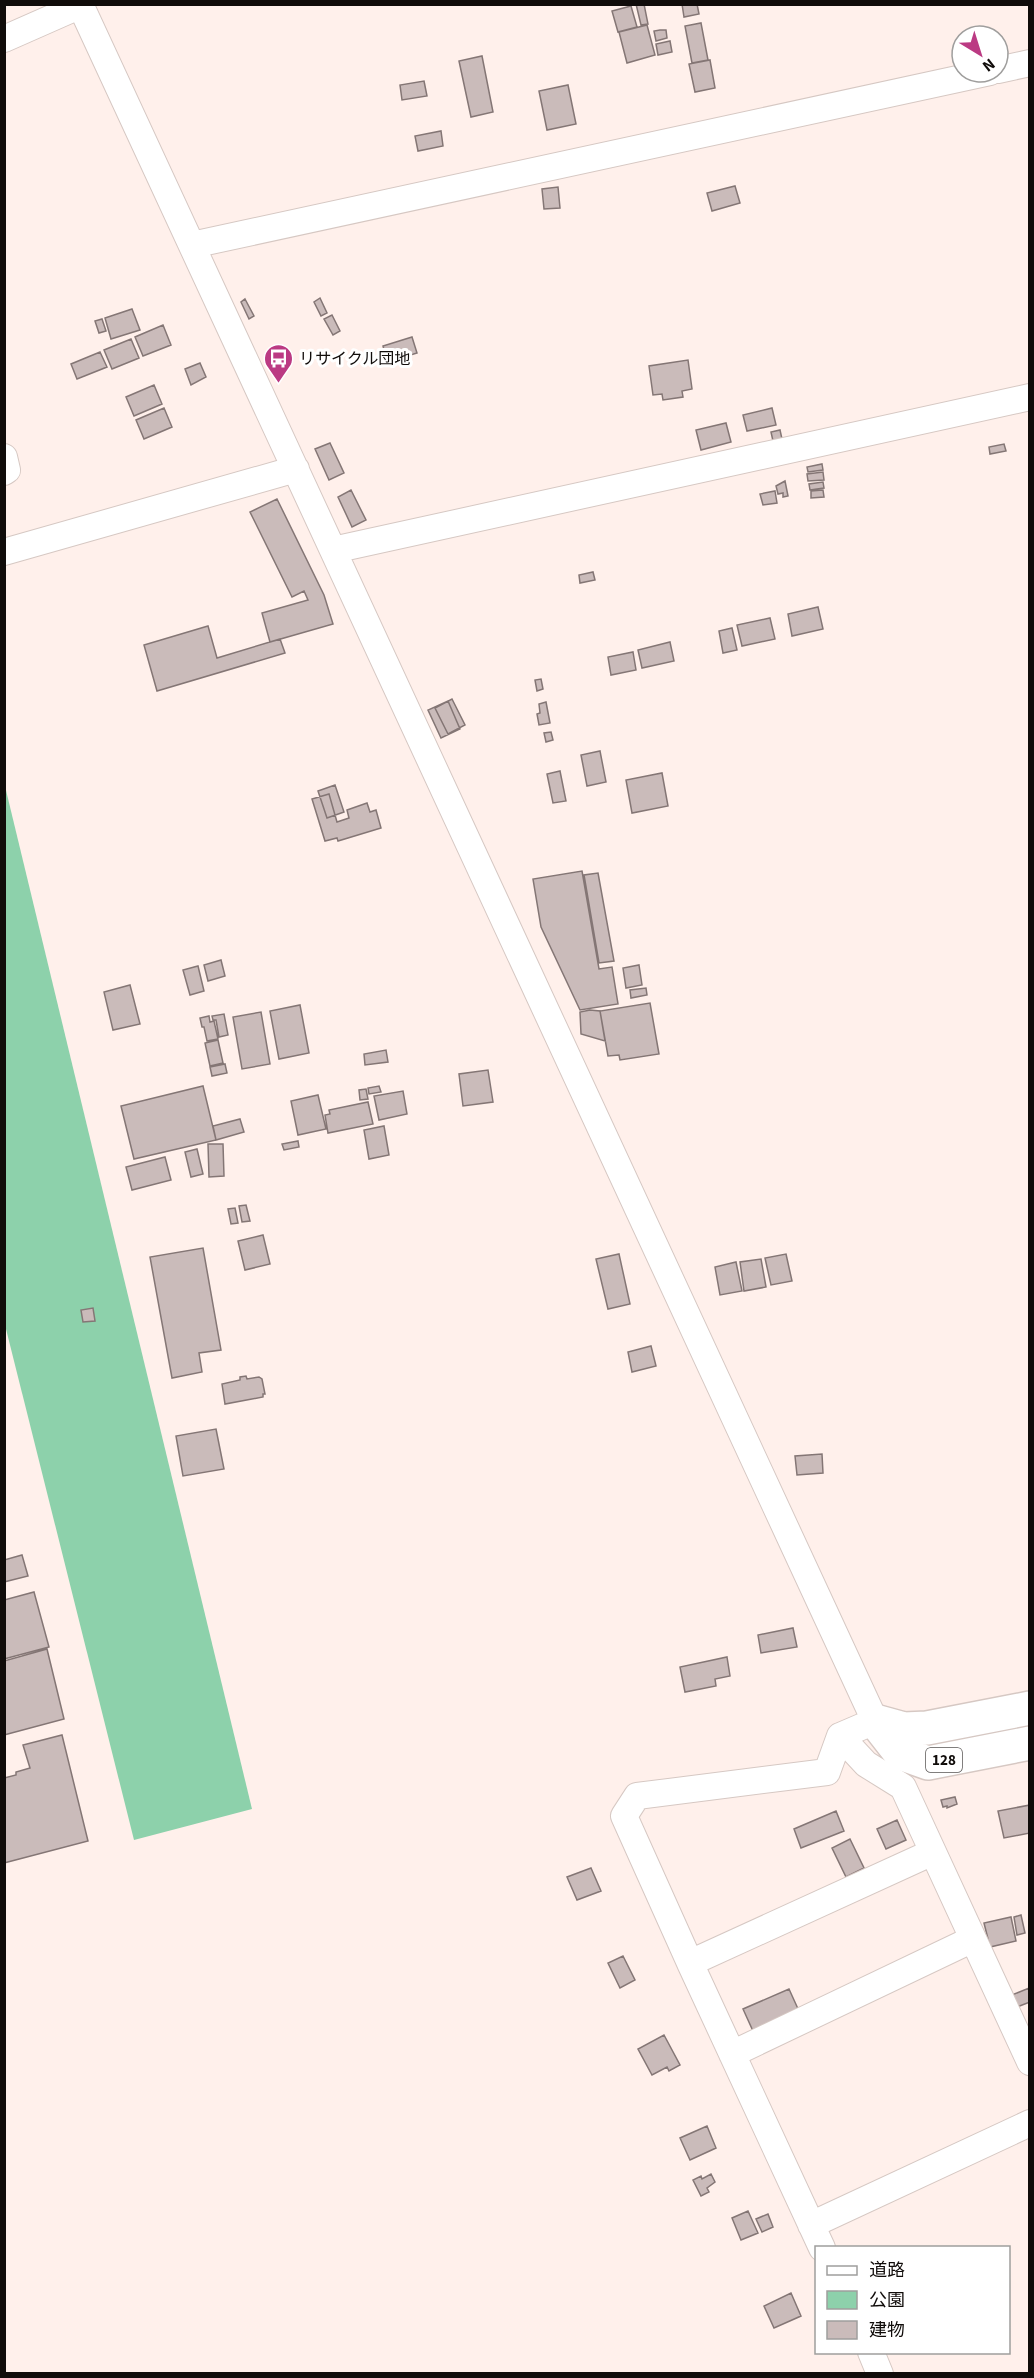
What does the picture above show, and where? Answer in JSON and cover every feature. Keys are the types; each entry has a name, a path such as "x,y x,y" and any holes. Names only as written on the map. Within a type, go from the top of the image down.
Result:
{"main road":[{"name":"128","path":"875,1720 904,1728 927,1728 1029,1708"},
{"name":"128","path":"875,1720 900,1753 928,1763 1029,1743"}],"street":[{"path":"4,39 80,5 875,1720 840,1736 827,1772 637,1796 624,1816 817,2236 1029,2123"},
{"path":"1010,67 1029,63"},
{"path":"192,245 950,81"},
{"path":"333,550 1029,397"},
{"path":"4,457 7,470 4,472"},
{"path":"4,552 296,470"},
{"path":"840,1736 866,1764 903,1787 1029,2062"},
{"path":"690,1963 933,1852"},
{"path":"732,2054 973,1939"},
{"path":"872,2354 880,2373"}],"green space":[{"path":"4,782 252,1809 134,1840 5,1325"}],"building":[{"path":"636,4 644,4 648,24 641,25"},
{"path":"682,4 697,4 699,14 684,17"},
{"path":"631,6 637,27 618,32 612,11"},
{"path":"701,23 708,60 692,63 685,26"},
{"path":"647,25 655,55 627,63 619,32"},
{"path":"666,30 667,38 656,41 654,31"},
{"path":"670,41 672,52 658,55 656,44"},
{"path":"482,56 493,112 471,117 459,61"},
{"path":"710,60 715,88 695,92 689,64"},
{"path":"424,81 427,96 402,100 400,85"},
{"path":"568,85 576,124 547,130 539,91"},
{"path":"441,131 443,146 418,151 415,136"},
{"path":"735,186 740,203 712,211 707,193"},
{"path":"558,187 560,208 544,209 542,189"},
{"path":"320,298 327,313 321,316 314,302"},
{"path":"245,299 254,316 249,319 241,302"},
{"path":"132,309 140,330 111,339 105,318"},
{"path":"332,315 340,331 333,335 324,319"},
{"path":"102,319 106,331 99,333 95,321"},
{"path":"163,325 171,345 143,356 135,337"},
{"path":"412,337 417,353 387,362 383,346"},
{"path":"131,339 139,358 112,369 104,350"},
{"path":"100,352 107,367 77,379 71,364"},
{"path":"688,360 692,389 682,391 683,397 663,400 662,394 653,395 649,366"},
{"path":"200,363 206,377 191,385 185,369"},
{"path":"154,385 162,404 134,416 126,397"},
{"path":"164,408 172,427 144,439 136,420"},
{"path":"772,408 776,425 747,431 743,415"},
{"path":"726,423 731,442 701,450 696,430"},
{"path":"780,430 782,439 773,441 771,432"},
{"path":"330,443 344,473 329,480 315,449"},
{"path":"1004,444 1006,451 990,454 989,447"},
{"path":"822,464 823,470 808,472 807,467"},
{"path":"823,472 824,480 808,481 807,474"},
{"path":"785,481 788,496 783,497 783,493 778,494 776,486"},
{"path":"823,482 824,488 810,490 809,484"},
{"path":"351,490 366,520 352,527 338,497"},
{"path":"823,490 824,497 811,498 811,491"},
{"path":"775,491 777,503 763,505 760,494"},
{"path":"277,499 324,595 333,624 270,642 262,613 308,600 304,591 292,597 250,512"},
{"path":"593,572 595,580 580,583 579,575"},
{"path":"818,607 823,629 792,636 788,614"},
{"path":"770,618 775,639 742,646 737,625"},
{"path":"208,626 217,658 280,639 285,653 157,691 144,645"},
{"path":"732,628 737,650 723,653 719,631"},
{"path":"670,642 674,661 642,668 638,650"},
{"path":"633,652 636,670 611,675 608,657"},
{"path":"541,679 543,689 537,691 535,680"},
{"path":"452,699 465,725 448,734 435,708"},
{"path":"448,701 460,729 441,738 428,710"},
{"path":"546,702 550,723 539,725 537,714 540,713 539,704"},
{"path":"551,732 553,740 546,742 544,733"},
{"path":"600,751 606,782 587,786 581,755"},
{"path":"560,771 566,801 553,803 547,774"},
{"path":"662,773 668,806 632,813 626,780"},
{"path":"335,785 344,812 327,818 318,791"},
{"path":"329,794 337,822 349,818 347,810 367,803 370,812 376,810 381,828 338,841 337,838 325,841 312,799"},
{"path":"582,871 599,969 612,967 618,1004 580,1010 541,927 533,879"},
{"path":"598,873 614,961 599,963 584,875"},
{"path":"221,960 225,976 208,981 204,965"},
{"path":"639,965 642,985 626,988 623,968"},
{"path":"198,966 204,991 190,995 183,970"},
{"path":"130,985 140,1024 113,1030 104,992"},
{"path":"646,988 647,995 631,998 630,990"},
{"path":"650,1003 659,1054 620,1060 619,1055 608,1056 600,1011"},
{"path":"300,1005 309,1053 279,1059 270,1011"},
{"path":"600,1011 605,1041 581,1034 580,1012"},
{"path":"261,1012 270,1064 242,1069 233,1017"},
{"path":"224,1014 228,1035 219,1037 216,1020 213,1020 212,1016"},
{"path":"209,1016 210,1022 214,1021 218,1039 207,1041 200,1018"},
{"path":"218,1040 223,1063 210,1066 205,1043"},
{"path":"386,1050 388,1062 365,1065 364,1054"},
{"path":"225,1064 227,1073 212,1076 210,1067"},
{"path":"488,1070 493,1102 463,1106 459,1074"},
{"path":"203,1086 216,1140 134,1159 121,1106"},
{"path":"379,1086 381,1092 369,1094 368,1088"},
{"path":"366,1089 368,1099 360,1100 359,1090"},
{"path":"403,1091 407,1114 379,1120 374,1096"},
{"path":"318,1095 326,1129 298,1135 291,1101"},
{"path":"368,1102 373,1124 328,1133 325,1115 330,1114 329,1110"},
{"path":"240,1119 244,1132 216,1140 213,1126"},
{"path":"384,1126 389,1155 369,1159 364,1130"},
{"path":"298,1141 299,1147 284,1150 282,1144"},
{"path":"208,1144 223,1144 224,1176 209,1177"},
{"path":"197,1149 203,1174 191,1177 185,1152"},
{"path":"165,1157 171,1180 132,1190 126,1167"},
{"path":"246,1205 250,1221 242,1222 239,1206"},
{"path":"235,1208 238,1223 231,1224 228,1209"},
{"path":"263,1235 270,1264 245,1270 238,1241"},
{"path":"203,1248 221,1350 199,1353 202,1372 172,1378 150,1257"},
{"path":"619,1254 630,1304 608,1309 596,1259"},
{"path":"786,1254 792,1281 771,1285 765,1258"},
{"path":"761,1259 766,1287 744,1291 740,1262"},
{"path":"736,1262 742,1291 720,1295 715,1267"},
{"path":"93,1308 95,1321 83,1322 81,1310"},
{"path":"651,1346 656,1366 632,1372 628,1352"},
{"path":"246,1376 247,1379 259,1377 262,1379 265,1394 263,1397 225,1404 222,1384 240,1380 240,1377"},
{"path":"216,1429 224,1469 183,1476 176,1436"},
{"path":"822,1454 823,1473 797,1475 795,1456"},
{"path":"22,1555 28,1576 4,1582 4,1560"},
{"path":"34,1592 49,1647 4,1659 4,1600"},
{"path":"793,1628 797,1647 761,1653 758,1635"},
{"path":"47,1649 64,1719 4,1735 4,1661"},
{"path":"727,1657 730,1676 715,1679 716,1686 685,1692 680,1667"},
{"path":"62,1735 88,1841 4,1863 4,1778 30,1768 23,1745"},
{"path":"955,1797 957,1804 947,1808 947,1806 943,1807 941,1800"},
{"path":"1030,1805 1030,1833 1004,1838 998,1811"},
{"path":"836,1811 844,1831 801,1848 794,1829"},
{"path":"897,1820 906,1840 886,1849 877,1829"},
{"path":"850,1839 864,1868 846,1877 832,1848"},
{"path":"591,1868 601,1891 577,1900 567,1877"},
{"path":"1021,1915 1025,1933 1017,1935 1014,1917"},
{"path":"1011,1917 1016,1941 990,1947 984,1923"},
{"path":"623,1956 635,1980 620,1988 608,1963"},
{"path":"1029,1988 1030,2002 1017,2007 1012,1995"},
{"path":"789,1989 799,2011 753,2031 743,2009"},
{"path":"664,2035 680,2065 669,2071 667,2067 652,2075 638,2049"},
{"path":"707,2126 716,2148 690,2160 680,2138"},
{"path":"711,2174 715,2182 707,2188 709,2192 701,2196 693,2180 701,2176 702,2179"},
{"path":"748,2211 758,2233 741,2240 732,2218"},
{"path":"768,2214 773,2227 762,2232 756,2219"},
{"path":"791,2293 801,2316 774,2328 764,2306"}],"place":[{"name":"リサイクル団地","path":"278,384"}]}
